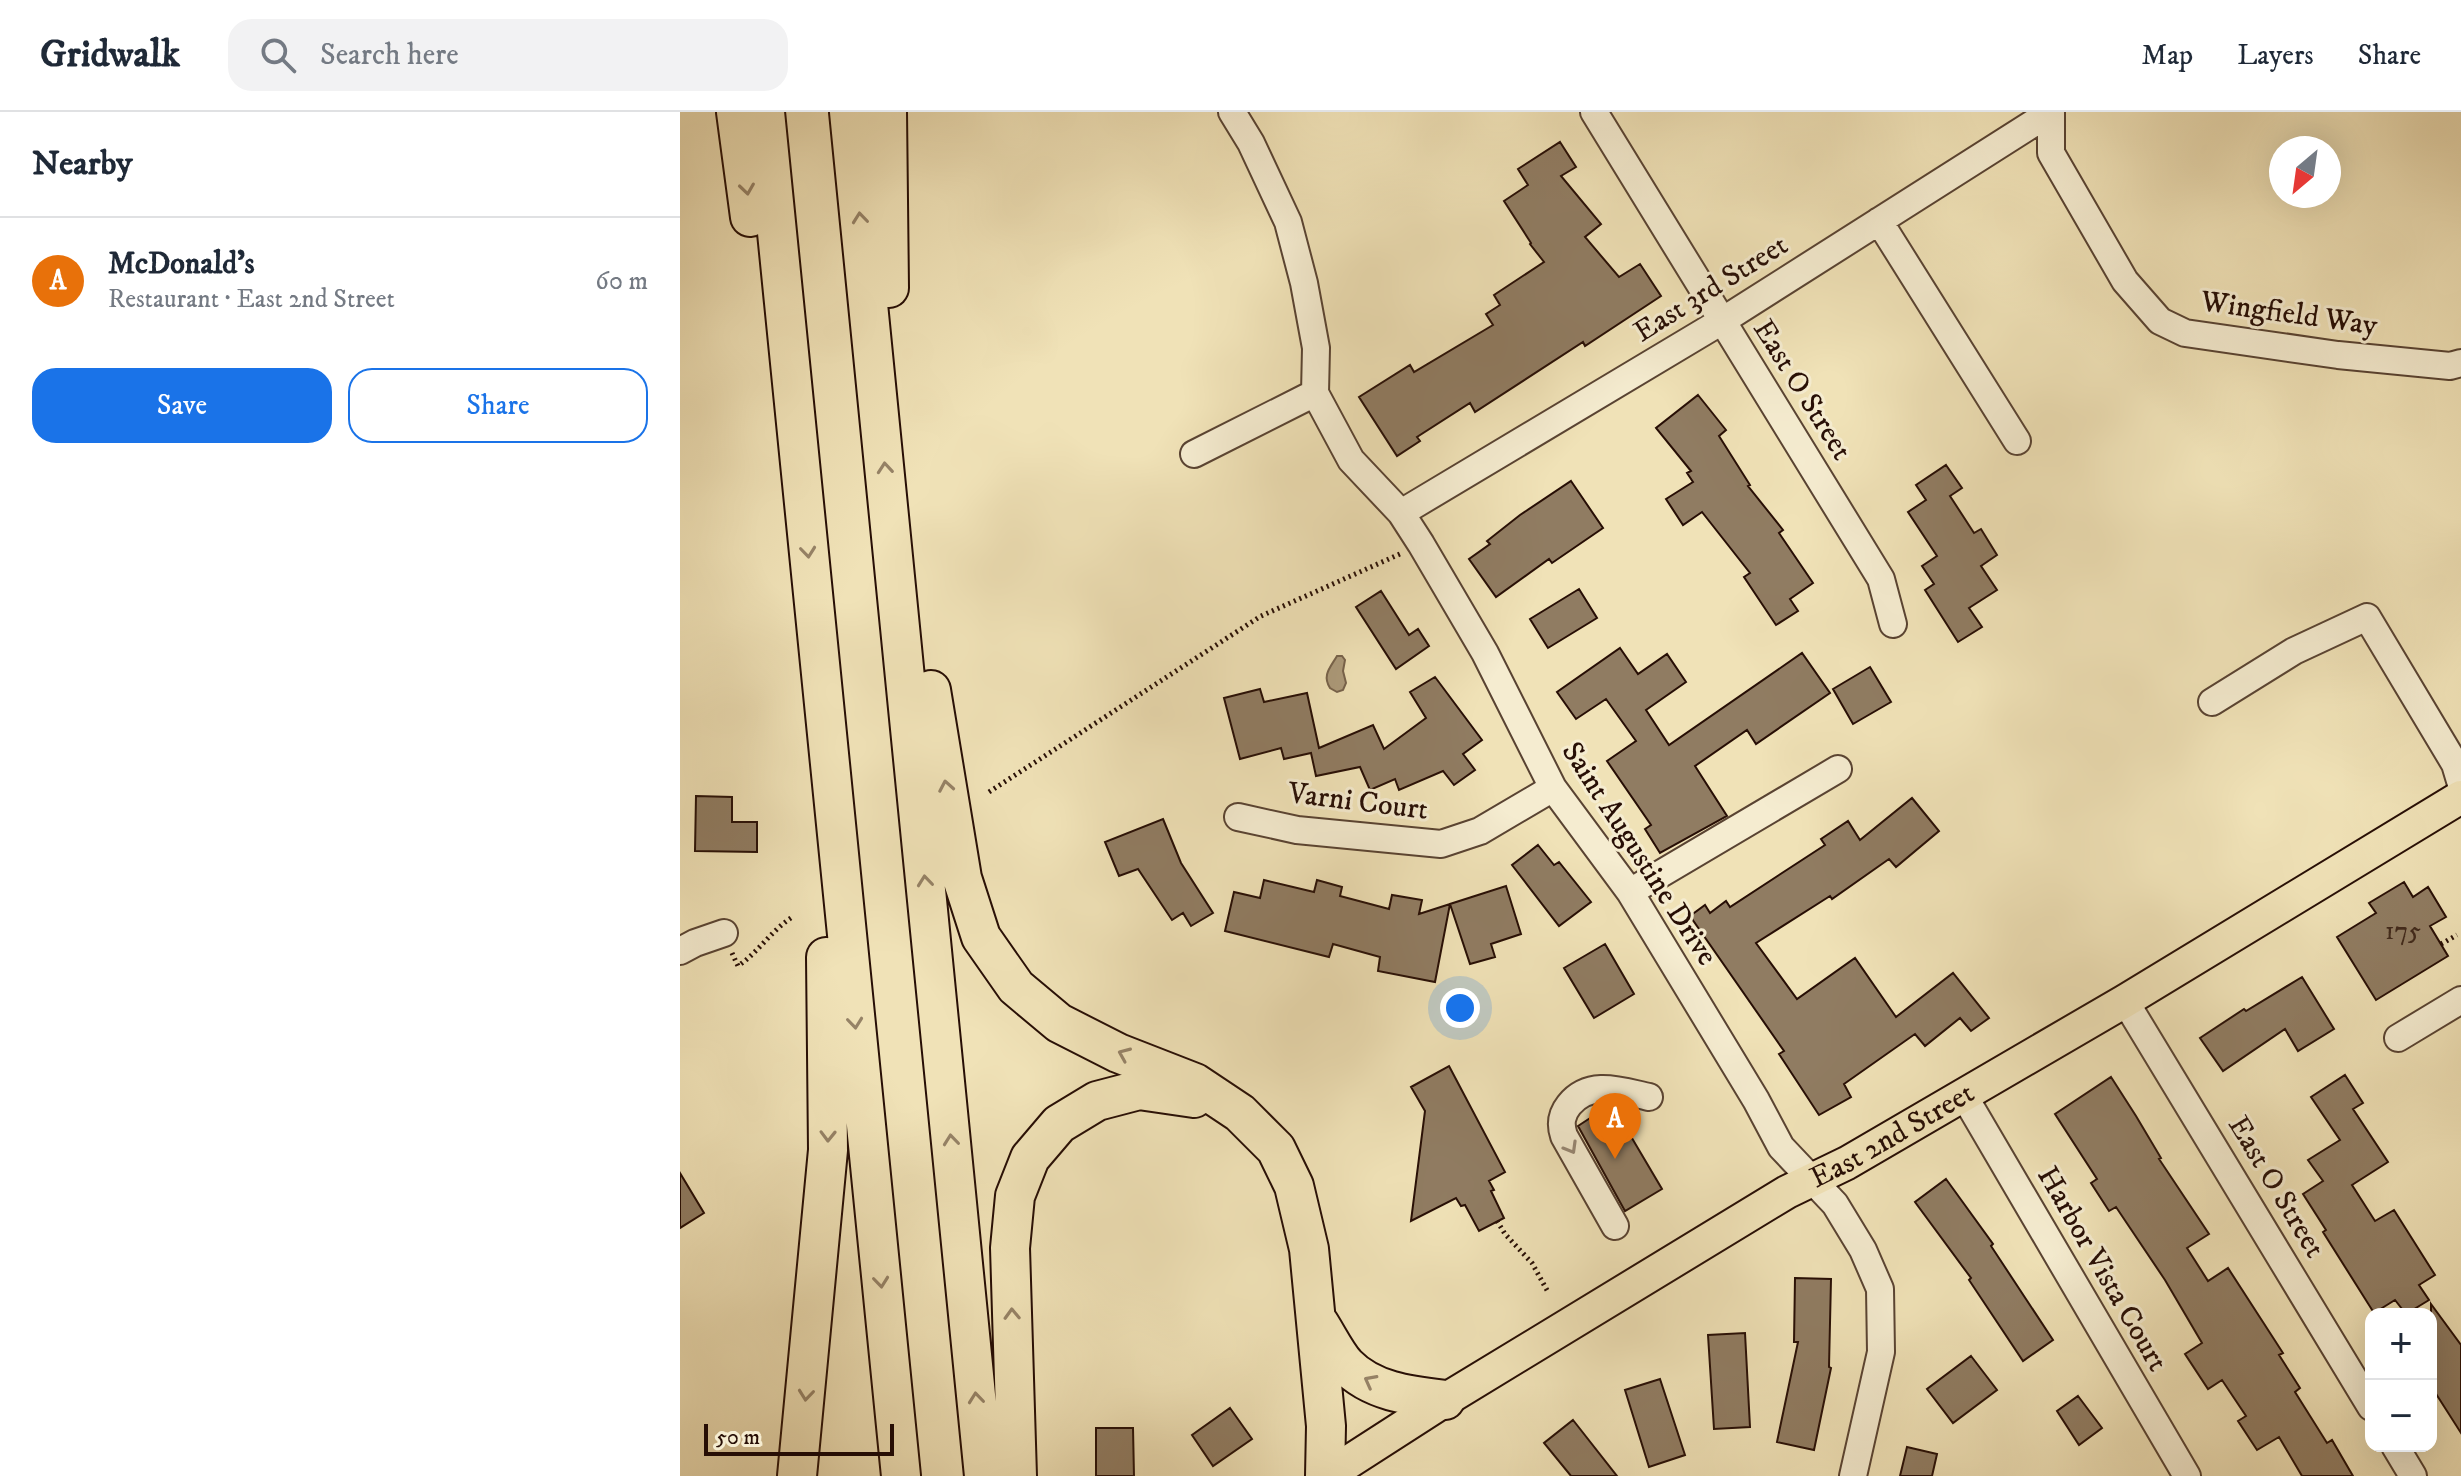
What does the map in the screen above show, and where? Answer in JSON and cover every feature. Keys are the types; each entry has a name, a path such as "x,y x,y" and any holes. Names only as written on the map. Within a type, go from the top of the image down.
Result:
{"highway":[{"path":"736,112 765,325 800,474"},
{"path":"765,112 901,1476"},
{"path":"849,112 984,1476"},
{"path":"880,407 889,307 887,112"},
{"path":"891,529 920,615 962,878 981,937 1016,987 1059,1023 1118,1053 1195,1083 1240,1113 1276,1149 1294,1186 1309,1249 1326,1426 1326,1476"},
{"path":"797,1476 828,1150 825,942 834,806"},
{"path":"1017,1476 1010,1248 1015,1196 1030,1158 1059,1124 1097,1101 1139,1090 1218,1100"},
{"path":"1316,1318 1346,1365 1366,1381 1410,1396 1445,1400"}],"main road":[{"name":"East 2nd Street","path":"1326,1476 1787,1192 1847,1163 2125,1001 2461,797"}],"street":[{"path":"1194,454 1315,393 1316,348 1288,222 1251,143 1232,112"},
{"name":"East O Street","path":"1594,112 1881,579 1893,624"},
{"name":"East 3rd Street","path":"1401,513 1722,321 2051,112"},
{"name":"Wingfield Way","path":"2051,112 2051,153 2125,281 2160,321 2185,333 2338,355 2450,366 2461,363"},
{"path":"1879,221 2017,441"},
{"name":"Saint Augustine Drive","path":"1315,393 1351,460 1401,513 1485,653 1553,788 1630,892 1756,1100 1781,1147 1841,1214 1863,1250 1880,1289 1881,1352 1853,1476"},
{"path":"2212,702 2294,651 2367,617 2448,753 2461,784"},
{"path":"1630,892 1838,769"},
{"name":"Varni Court","path":"1238,817 1297,830 1441,844 1480,831 1553,788"},
{"path":"680,951 724,933"},
{"path":"2398,1038 2461,1000"},
{"name":"East O Street","path":"2125,1001 2365,1397"},
{"path":"1615,1226 1564,1136 1561,1126 1564,1112 1587,1091 1605,1087 1649,1097"},
{"name":"Harbor Vista Court","path":"1963,1094 2187,1476"},
{"path":"2399,1452 2413,1476"}],"path":[{"path":"989,792 1261,616 1401,553"},
{"path":"724,933 738,966 754,955 779,925 794,916"},
{"path":"2441,944 2457,935"},
{"path":"1497,1221 1532,1263 1548,1292"}],"shaded area":[{"path":"1337,656 1345,660 1343,671 1346,683 1343,690 1337,692 1330,688 1327,679"}],"building":[{"path":"1560,142 1576,167 1561,176 1601,224 1585,237 1619,277 1640,264 1661,296 1475,412 1470,403 1417,437 1420,441 1397,456 1359,397 1410,365 1414,372 1493,325 1486,314 1500,305 1494,295 1544,262 1504,201 1528,185 1518,169"},
{"path":"1698,395 1726,430 1719,436 1748,486 1783,530 1779,533 1813,583 1790,599 1798,611 1776,625 1744,577 1750,573 1702,512 1683,525 1666,499 1693,482 1687,473 1691,471 1656,428"},
{"path":"1946,465 1962,488 1950,496 1974,533 1981,529 1997,555 1981,566 1997,590 1969,608 1982,627 1958,642 1925,590 1934,584 1922,566 1937,556 1908,512 1926,500 1916,485"},
{"path":"1571,481 1603,528 1552,563 1549,559 1496,597 1469,559 1520,515"},
{"path":"1579,589 1597,618 1548,648 1530,619"},
{"path":"1381,591 1409,635 1418,629 1429,646 1396,669 1356,607"},
{"path":"1620,648 1638,674 1667,654 1686,682 1646,710 1669,745 1802,653 1830,693 1756,744 1747,730 1695,766 1727,816 1660,853 1645,829 1651,825 1607,761 1636,741 1606,699 1576,719 1557,692"},
{"path":"1870,667 1891,702 1853,724 1833,689"},
{"path":"1435,677 1482,740 1463,754 1475,770 1454,785 1443,771 1399,790 1395,779 1370,790 1360,767 1316,776 1311,753 1284,759 1281,748 1240,759 1224,698 1260,689 1264,702 1307,693 1319,748 1373,725 1384,749 1426,718 1410,692"},
{"path":"696,796 732,797 732,822 757,822 757,852 695,851"},
{"path":"1912,798 1939,831 1896,867 1889,859 1832,899 1830,896 1756,943 1797,999 1855,958 1896,1017 1953,973 1989,1018 1971,1031 1960,1018 1925,1046 1915,1034 1844,1084 1851,1097 1819,1115 1779,1054 1784,1051 1690,916 1705,905 1710,913 1726,901 1730,907 1825,845 1821,839 1848,821 1860,840"},
{"path":"1163,819 1181,863 1213,913 1191,926 1183,913 1172,920 1138,869 1119,876 1105,842"},
{"path":"1538,845 1554,865 1559,862 1591,902 1559,926 1512,865"},
{"path":"1264,880 1314,892 1317,880 1342,887 1340,896 1389,909 1392,895 1422,900 1419,914 1450,904 1435,982 1378,971 1380,957 1333,944 1329,957 1225,931 1234,892 1260,898"},
{"path":"2404,882 2413,897 2428,887 2446,917 2430,926 2448,956 2376,1000 2337,937 2376,913 2369,903"},
{"path":"1506,886 1521,934 1491,944 1495,957 1470,964 1450,904"},
{"path":"1605,944 1634,994 1594,1018 1564,968"},
{"path":"2302,977 2334,1029 2298,1051 2285,1029 2223,1071 2200,1038"},
{"path":"1449,1066 1505,1172 1489,1181 1504,1218 1479,1231 1465,1205 1461,1206 1456,1198 1411,1221 1425,1111 1411,1087"},
{"path":"2345,1075 2363,1103 2353,1109 2388,1162 2352,1185 2375,1221 2394,1210 2435,1275 2419,1285 2429,1300 2416,1308 2401,1308 2395,1300 2382,1308 2371,1308 2303,1194 2323,1181 2308,1160 2340,1140 2311,1097"},
{"path":"2111,1077 2159,1159 2209,1234 2187,1248 2208,1281 2228,1268 2283,1353 2279,1355 2300,1388 2295,1392 2327,1443 2332,1440 2353,1476 2302,1476 2279,1437 2257,1450 2238,1421 2246,1416 2222,1380 2208,1389 2185,1354 2202,1343 2116,1207 2109,1211 2091,1183 2097,1179 2055,1114"},
{"path":"1610,1105 1662,1189 1625,1211 1578,1126"},
{"path":"680,1173 704,1213 680,1228"},
{"path":"1946,1179 1993,1244 1991,1246 2053,1340 2023,1361 1969,1280 1971,1278 1915,1202"},
{"path":"1795,1278 1831,1279 1831,1368 1814,1450 1777,1442 1798,1342 1794,1342"},
{"path":"2437,1312 2461,1345 2461,1433 2437,1395"},
{"path":"1745,1333 1750,1427 1714,1429 1708,1335"},
{"path":"1971,1356 1997,1390 1953,1423 1927,1389"},
{"path":"1660,1379 1685,1455 1649,1467 1625,1390"},
{"path":"2078,1396 2102,1428 2079,1445 2057,1411"},
{"path":"1230,1408 1252,1439 1213,1466 1192,1435"},
{"path":"1573,1420 1617,1476 1571,1476 1544,1443"},
{"path":"1096,1428 1133,1428 1134,1476 1096,1476"},
{"path":"1907,1447 1937,1454 1932,1476 1900,1476"}],"place":[{"name":"McDonald's","path":"1615,1159"}]}
